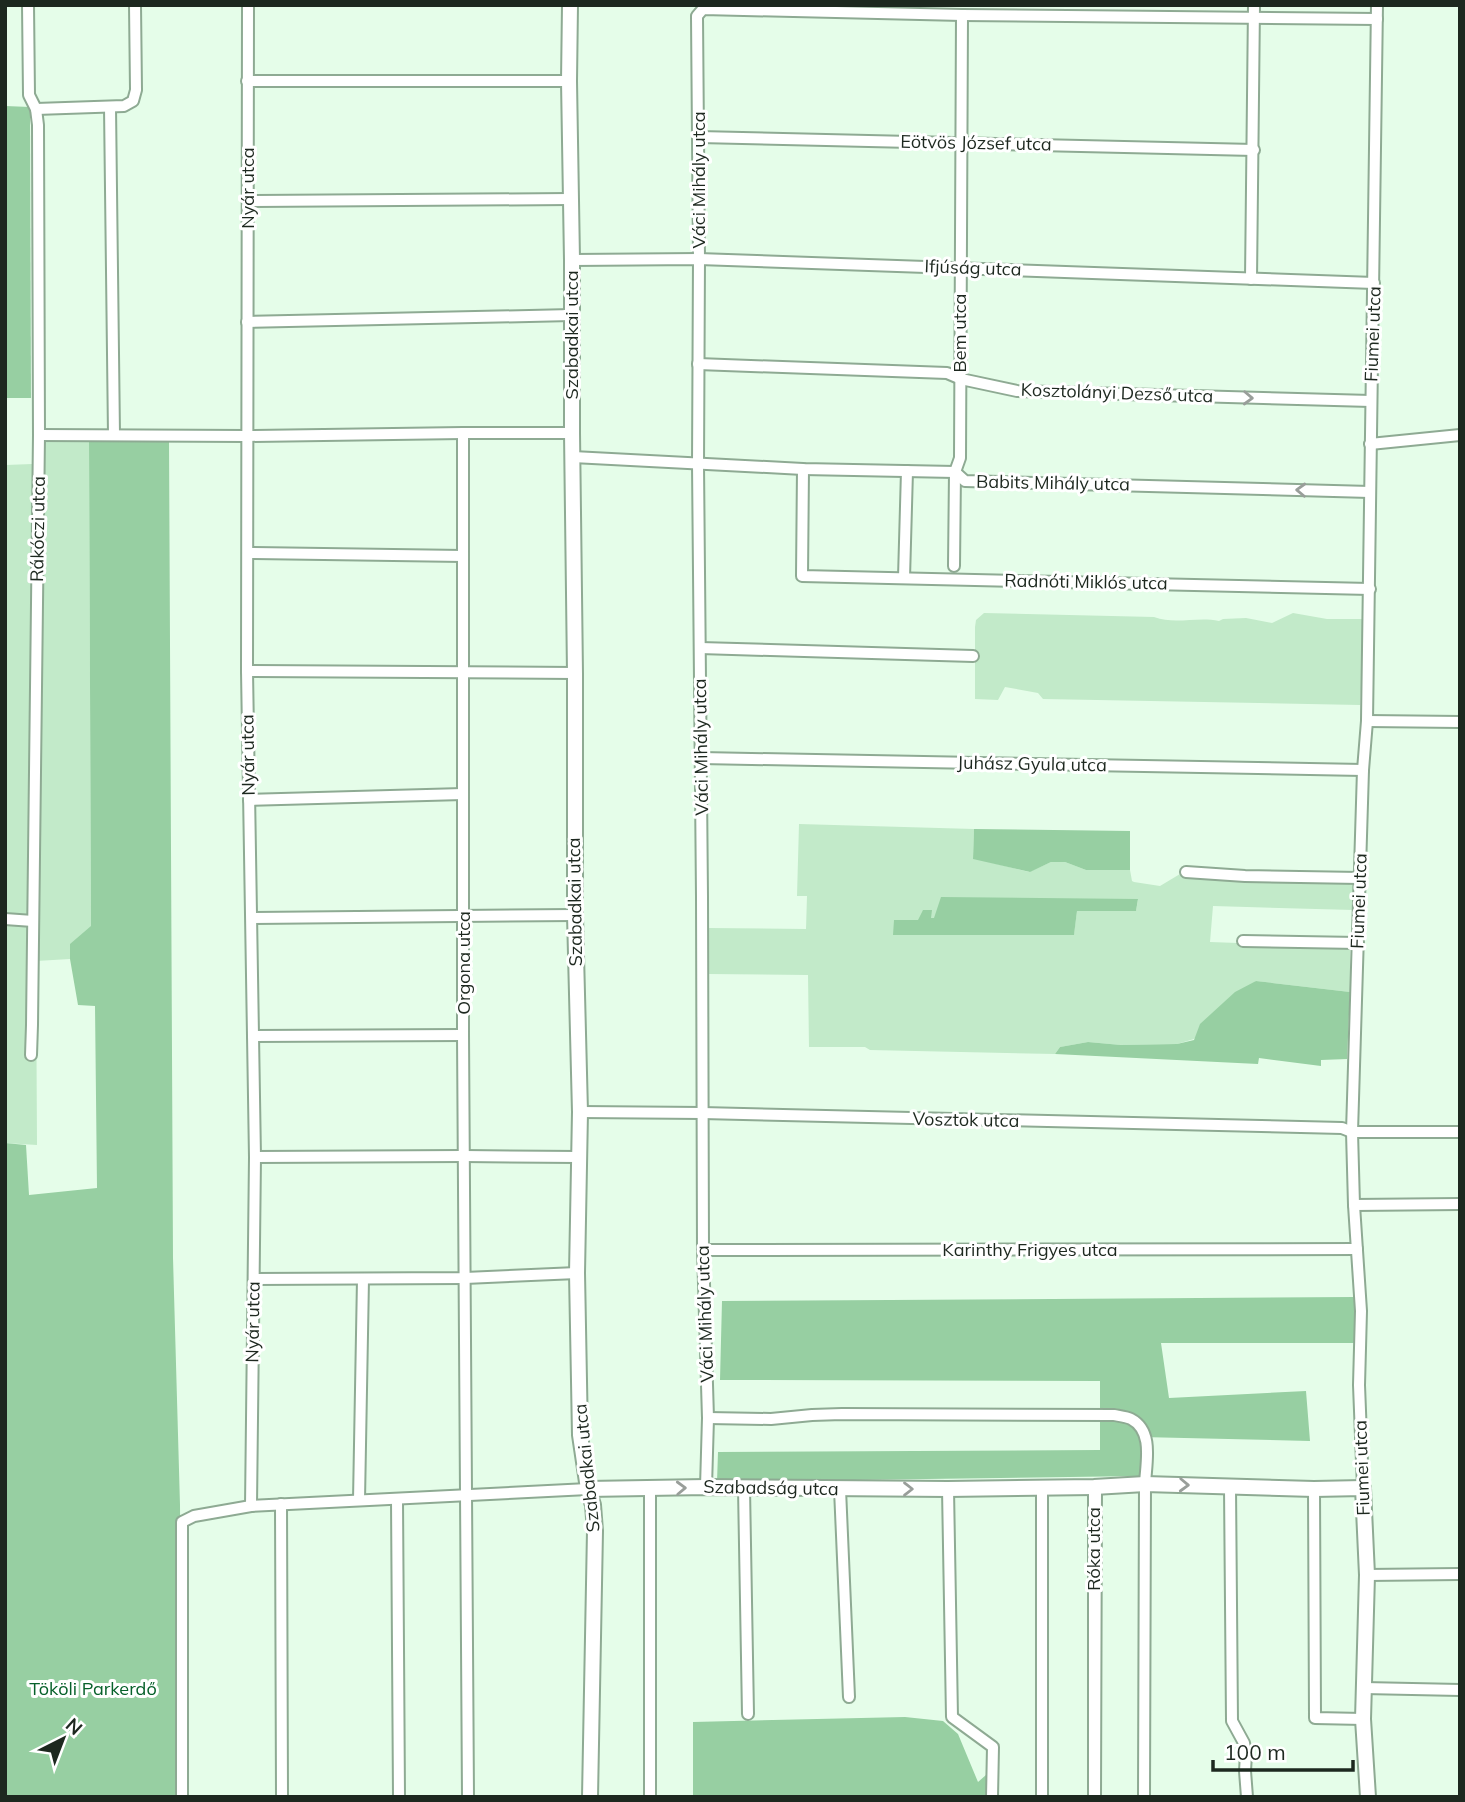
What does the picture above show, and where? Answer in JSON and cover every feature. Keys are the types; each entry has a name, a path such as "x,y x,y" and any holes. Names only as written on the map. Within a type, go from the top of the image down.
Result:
{"street":[{"name":"Rákóczi utca","path":"28,5 30,95 36,109 38,125 39,435 31,1055"},
{"path":"36,109 124,106 133,101 136,90 135,5"},
{"name":"Nyár utca","path":"248,5 247,671 255,1157 251,1506"},
{"name":"Szabadkai utca","path":"570,5 575,915 580,1112 577,1273 580,1435 595,1531 590,1797"},
{"path":"1251,279 1254,5"},
{"name":"Fiumei utca","path":"1368,1797 1363,1719 1367,1575 1359,1385 1361,1311 1352,1132 1370,589 1377,5"},
{"name":"Váci Mihály utca","path":"706,1487 708,1418 703,1250 697,16 702,9 805,9"},
{"path":"805,9 962,15 1377,19"},
{"name":"Bem utca","path":"954,566 955,472 960,458 962,15"},
{"path":"247,81 569,81"},
{"path":"110,107 114,435"},
{"name":"Eötvös József utca","path":"699,137 1254,150"},
{"path":"248,201 570,200"},
{"name":"Ifjúság utca","path":"572,260 699,259 1374,283"},
{"path":"247,322 572,315"},
{"name":"Kosztolányi Dezső utca","path":"698,364 947,373 961,379 1017,391 1371,401"},
{"name":"Orgona utca","path":"463,433 468,1797"},
{"path":"39,435 572,433"},
{"path":"1370,444 1460,435"},
{"name":"Babits Mihály utca","path":"573,457 803,469 955,472 965,481 1370,492"},
{"name":"Radnóti Miklós utca","path":"803,469 802,576 1370,589"},
{"path":"904,578 907,471"},
{"path":"248,553 463,556"},
{"path":"700,648 973,656"},
{"path":"247,671 575,673"},
{"path":"1367,721 1460,722"},
{"name":"Juhász Gyula utca","path":"701,758 1363,771"},
{"path":"249,800 463,794"},
{"path":"1186,872 1360,878"},
{"path":"252,918 575,915"},
{"path":"5,919 33,921"},
{"path":"1243,941 1358,943"},
{"path":"253,1036 464,1035"},
{"name":"Vosztok utca","path":"580,1112 1342,1128 1352,1132 1460,1132"},
{"path":"255,1157 578,1157"},
{"path":"1354,1205 1460,1204"},
{"name":"Karinthy Frigyes utca","path":"703,1250 1357,1249"},
{"path":"254,1279 465,1278 577,1273"},
{"path":"359,1500 363,1279"},
{"path":"708,1418 771,1419 842,1414 1114,1415 1132,1419 1143,1430 1147,1443 1144,1797"},
{"name":"Szabadság utca","path":"182,1797 182,1522 194,1516 251,1506 588,1489 948,1489 1145,1484 1363,1488"},
{"name":"Róka utca","path":"1094,1487 1095,1797"},
{"path":"1230,1487 1232,1721 1244,1743 1247,1797"},
{"path":"744,1488 748,1714"},
{"path":"1042,1488 1042,1797"},
{"path":"650,1489 650,1797"},
{"path":"840,1489 849,1697"},
{"path":"948,1489 952,1717 993,1747 992,1797"},
{"path":"1314,1489 1315,1718 1363,1719"},
{"path":"397,1499 399,1797"},
{"path":"281,1504 282,1797"},
{"path":"1367,1575 1460,1574"},
{"path":"1364,1688 1460,1690"}],"green space":[{"path":"5,106 30,107 31,398 6,398"},
{"path":"5,330 6,465 32,464 32,440 89,440 91,927 71,944 70,959 36,961 37,1145 5,1143"},
{"name":"Tököli Parkerdő","path":"169,439 173,1258 180,1505 182,1797 5,1797 5,1143 26,1145 29,1195 97,1188 95,1006 78,1005 70,959 70,944 91,926 89,440"},
{"path":"984,613 1219,621 1246,618 1272,623 1293,613 1327,619 1365,619 1360,705 1043,699 1038,693 1005,687 998,700 975,699 975,627 976,620"},
{"path":"799,824 974,829 973,858 1029,872 1051,862 1065,862 1086,870 1130,870 1132,881 1160,886 1180,874 1259,879 1353,880 1353,910 1213,906 1210,942 1350,947 1350,992 1256,981 1194,1039 1177,1044 1121,1045 1088,1042 1060,1047 1055,1054 809,1047 808,975 708,974 709,928 806,929 807,896 797,896","holes":["1138,900 1136,911 1077,911 1074,934 894,920"]},
{"path":"974,829 1130,831 1130,870 1086,870 1065,862 1051,862 1030,872 973,859"},
{"path":"941,897 1138,899 1136,911 1077,911 1074,935 893,935 894,920 918,920 923,910 932,910 931,918 934,918"},
{"path":"1256,981 1350,992 1347,1059 1321,1060 1321,1066 1259,1058 1258,1064 1055,1054 1060,1047 1088,1042 1121,1045 1177,1044 1194,1040 1200,1024 1235,992"},
{"path":"1355,1297 1355,1343 1161,1343 1169,1398 1306,1391 1310,1441 1141,1437 1140,1476 717,1482 718,1452 1100,1450 1100,1381 720,1380 722,1301"},
{"path":"905,1717 943,1721 958,1734 978,1782 994,1768 995,1797 693,1797 693,1722"}]}
